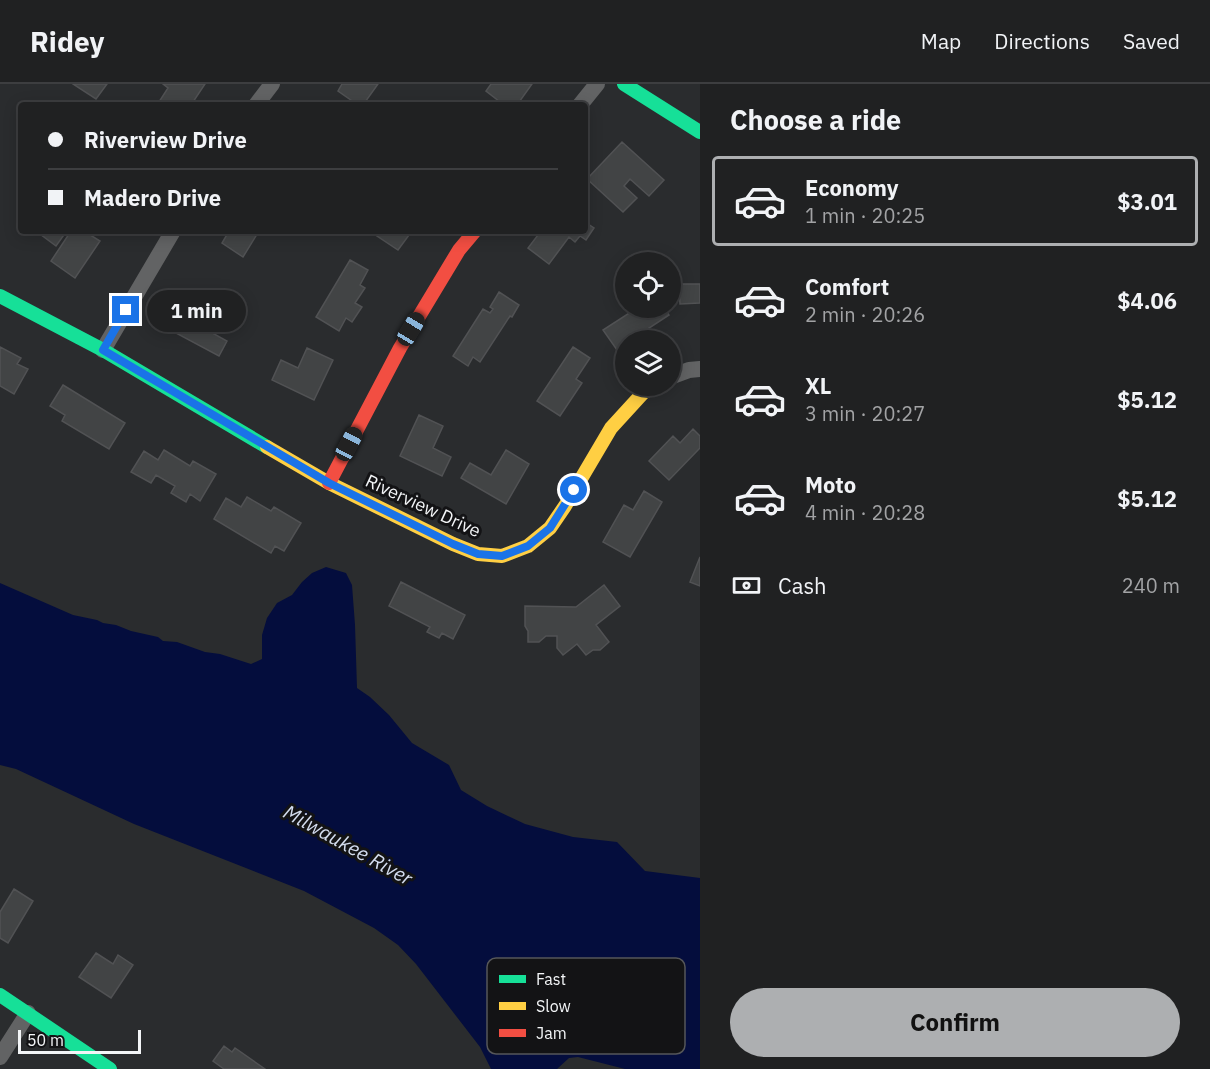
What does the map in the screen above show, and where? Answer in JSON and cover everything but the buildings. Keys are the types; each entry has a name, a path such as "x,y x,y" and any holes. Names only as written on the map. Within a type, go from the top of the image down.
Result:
{"street":[{"path":"258,102 272,84"},
{"path":"582,102 597,84"},
{"path":"624,84 700,132"},
{"path":"103,350 171,234"},
{"path":"329,483 400,348 459,250 472,234"},
{"name":"Riverview Drive","path":"0,296 103,350 329,483 478,554 502,556 528,546 550,528 610,428 640,396"},
{"path":"681,373 700,369"},
{"path":"0,995 110,1069"},
{"path":"0,1057 28,1013"}],"water":[{"name":"Milwaukee River","path":"326,567 346,573 352,585 357,688 389,715 412,743 449,765 461,790 487,806 525,824 573,837 617,842 645,871 700,878 700,1069 625,1069 578,1057 569,1058 557,1069 491,1069 480,1047 416,964 398,945 374,928 304,891 134,824 16,769 0,765 0,583 73,615 251,664 262,659 262,635 267,618 277,603 292,595 312,573"}],"traffic: fast":[{"path":"624,84 700,132"},
{"path":"0,296 103,350 267,447"},
{"path":"0,995 110,1069"}],"traffic: slow":[{"path":"267,447 329,483 453,544 478,554 502,556 528,546 550,528 611,428 640,396"}],"traffic: jam":[{"path":"329,483 400,348 459,250 472,234"}],"route":[{"path":"126,310 103,350 329,483 453,544 478,554 502,556 528,546 550,528 574,490"}]}
